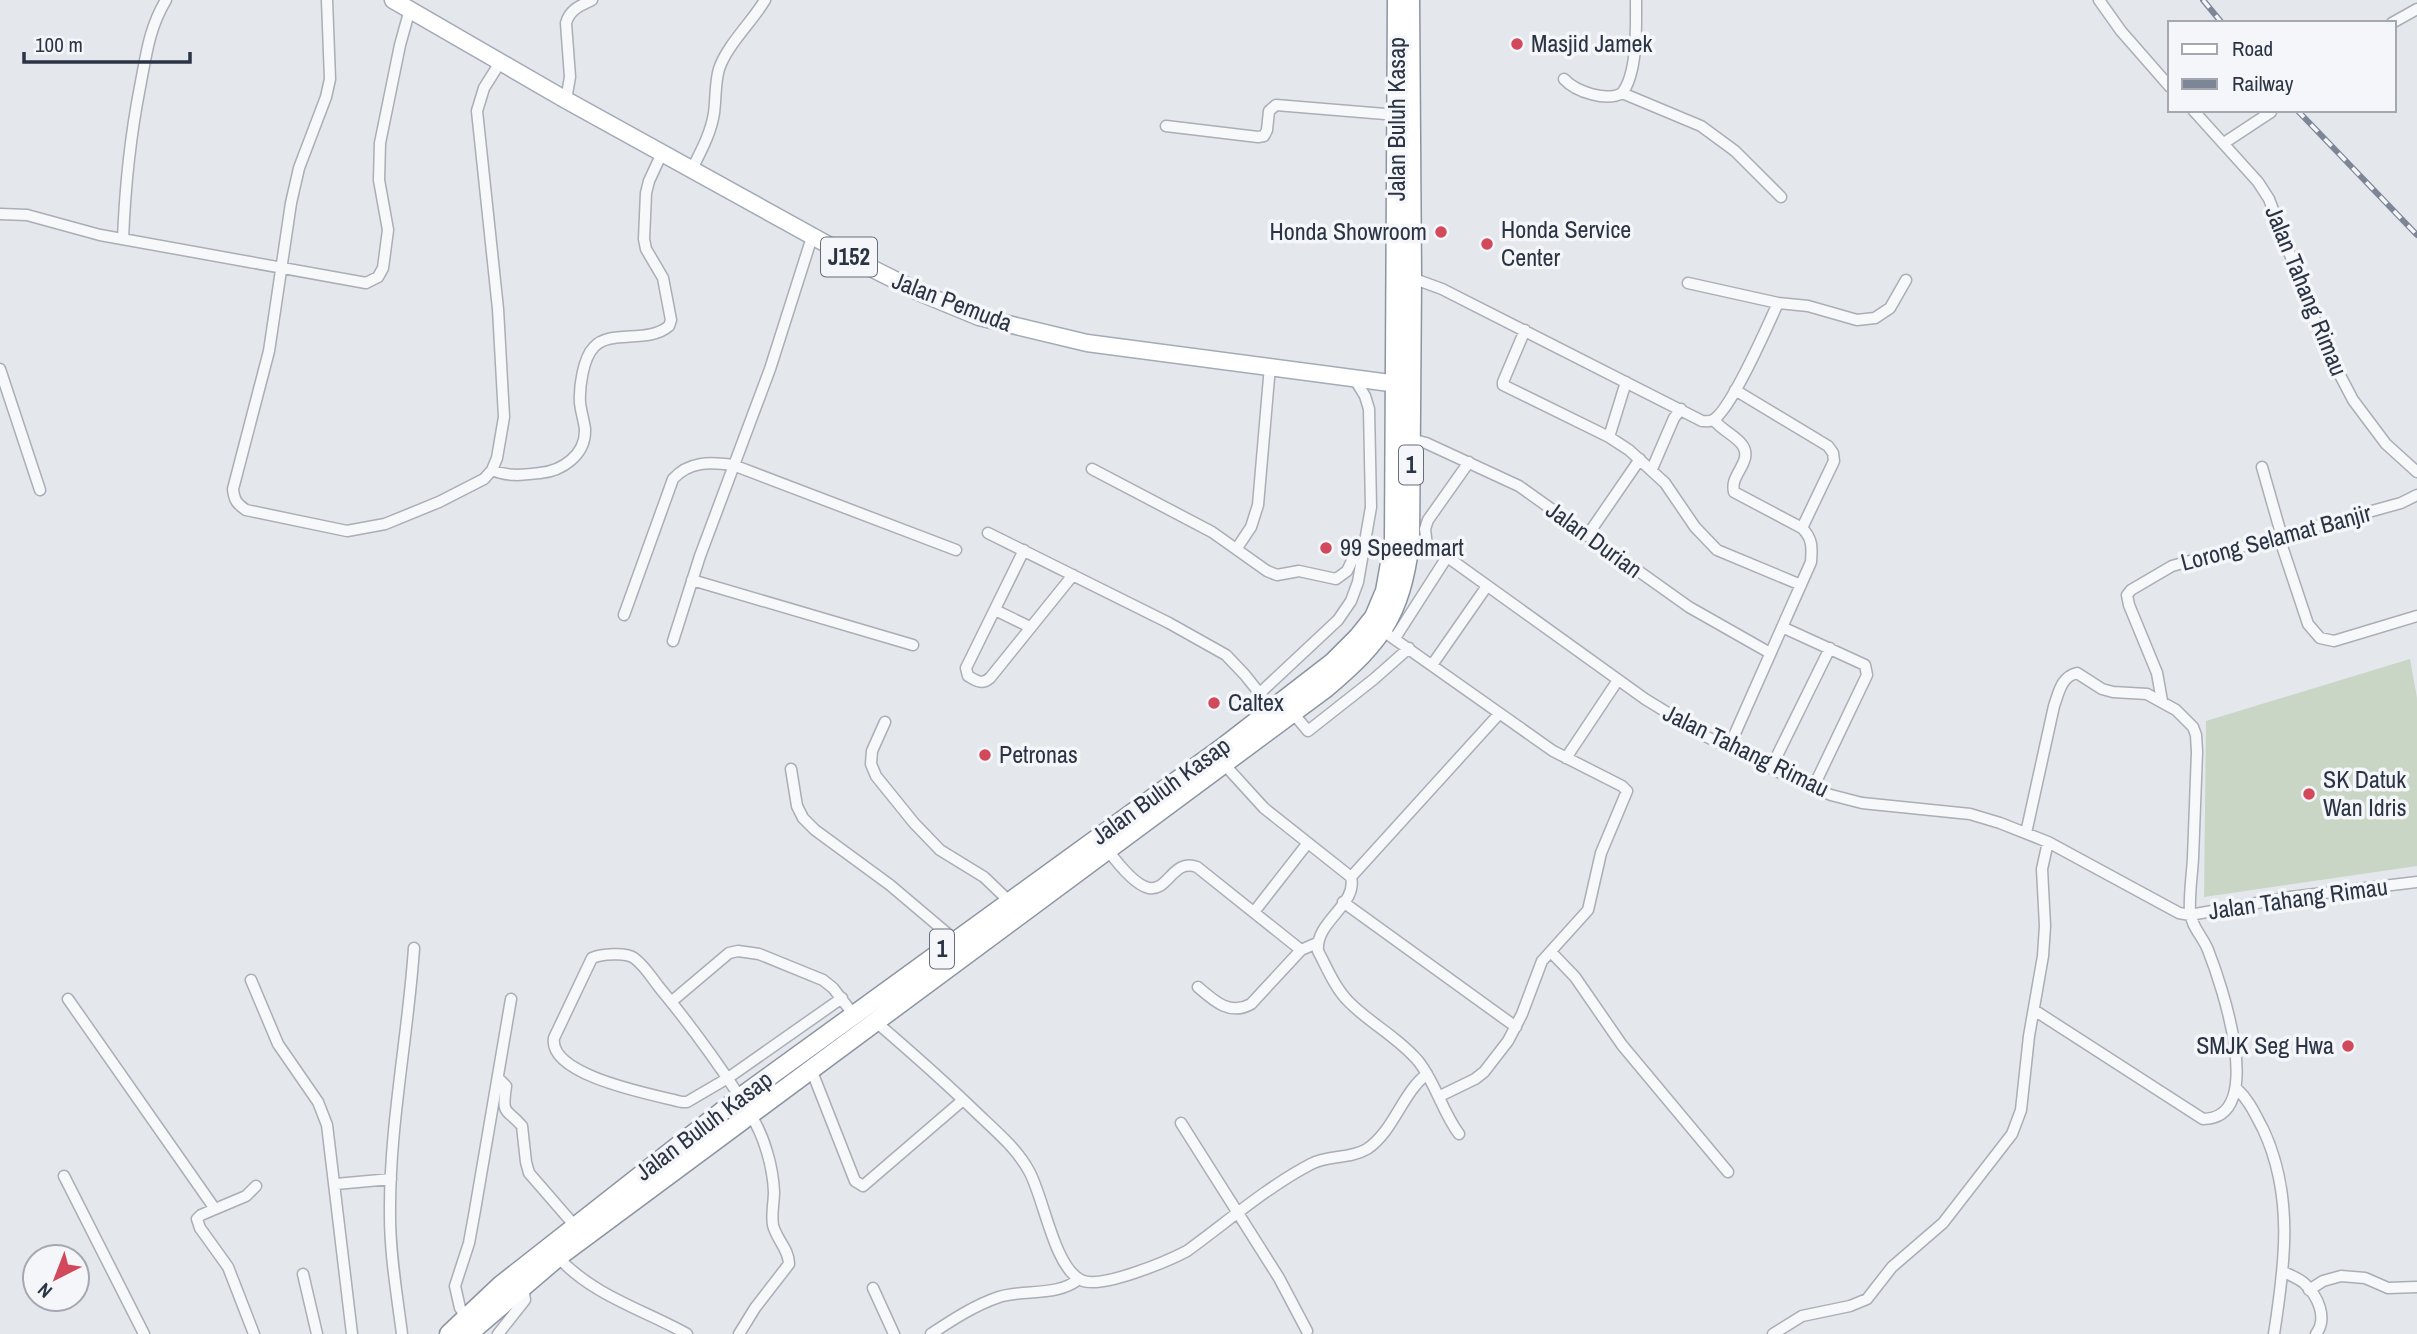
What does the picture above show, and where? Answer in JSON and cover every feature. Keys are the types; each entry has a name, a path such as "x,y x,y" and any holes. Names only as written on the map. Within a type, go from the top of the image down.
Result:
{"highway":[{"name":"Jalan Buluh Kasap","path":"449,1334 467,1326 523,1286 775,1095 1326,688 1389,634 1406,570 1410,543 1411,439 1402,385 1397,0"},
{"name":"Jalan Buluh Kasap","path":"467,1326 501,1285 575,1226 734,1102 1222,748 1333,662 1374,617 1410,543 1396,469 1412,278 1410,0"},
{"path":"763,1081 761,1087 764,1092 767,1095 775,1095"},
{"path":"734,1102 745,1118"}],"main road":[{"name":"Jalan Pemuda","path":"393,0 566,100 894,281 979,317 1087,343 1402,385"}],"street":[{"path":"123,239 130,142 147,45 155,19 166,0"},
{"path":"327,0 330,79 326,97 299,168 291,203 269,351 233,489 233,498 237,505 262,514 346,531 366,529 439,502 484,479 492,470 504,417 498,309 477,111 484,88 501,61"},
{"path":"566,100 570,77 566,23 574,9 592,0"},
{"path":"692,169 713,116 719,70 730,49 765,0"},
{"path":"1622,93 1633,61 1636,0"},
{"path":"2099,0 2121,31 2168,85"},
{"path":"0,214 27,215 74,229 123,239 366,283 379,277 383,268 388,230 379,180 380,144 400,46 411,9"},
{"path":"2396,21 2417,9"},
{"path":"1564,79 1580,91 1611,96 1622,93 1701,126 1735,151 1781,197"},
{"path":"1166,126 1258,137 1264,135 1267,130 1269,111 1276,105 1397,115"},
{"name":"Jalan Tahang Rimau","path":"2195,112 2258,182 2269,199 2312,313 2353,400 2386,444 2417,472"},
{"path":"2224,143 2271,112"},
{"path":"492,470 509,475 551,472 562,468 573,458 583,442 585,429 580,399 590,351 603,339 654,334 669,326 671,320 663,278 646,249 644,239 646,193 662,153"},
{"path":"673,641 733,465 770,369 813,237"},
{"path":"1412,278 1442,289 1702,421 1714,420"},
{"path":"1688,283 1777,303 1808,306 1857,320 1875,318 1890,308 1906,280"},
{"path":"1714,420 1735,390 1777,303"},
{"path":"1525,330 1503,385 1609,437 1640,459 1665,483 1695,527 1717,550 1801,585"},
{"path":"1237,548 1251,527 1258,505 1270,366"},
{"path":"0,369 40,490"},
{"path":"1260,693 1338,620 1351,601 1358,582 1371,507 1369,409 1354,378"},
{"path":"1609,437 1626,382"},
{"path":"1735,390 1815,437 1833,453 1834,461 1802,528"},
{"path":"1652,469 1674,418 1681,410"},
{"path":"1714,420 1745,446 1746,453 1733,483 1734,492 1802,528 1812,546 1811,562 1729,747"},
{"name":"Jalan Durian","path":"1411,439 1426,443 1519,486 1699,614 1770,653"},
{"path":"1587,536 1640,459"},
{"path":"624,615 673,479 692,465 709,462 733,465 956,550"},
{"path":"1410,543 1424,528 1469,462"},
{"path":"2262,467 2308,624 2320,638 2334,641 2417,616"},
{"path":"1092,469 1212,532 1237,548 1252,562 1277,575 1299,571 1336,579 1347,571 1365,534"},
{"name":"Lorong Selamat Banjir","path":"2162,701 2157,673 2129,606 2127,595 2131,590 2172,566 2401,503 2417,495"},
{"path":"988,533 1169,623 1226,655 1272,709"},
{"name":"Jalan Tahang Rimau","path":"1410,543 1447,557 1682,723 1771,768 1840,797 1876,806 1970,814 2026,833 2048,842 2169,909 2190,915 2290,897 2417,882"},
{"path":"1024,550 966,668 968,676 979,682 990,678 1073,575"},
{"path":"1440,1096 1484,1072 1493,1063 1516,1027 1542,961 1588,909 1597,864 1627,794 1622,786 1566,758 1499,713 1389,634 1447,557"},
{"path":"692,580 913,645"},
{"path":"1432,665 1487,586"},
{"path":"995,610 1030,627"},
{"path":"1782,628 1865,665 1867,674 1814,788"},
{"path":"1292,712 1308,731 1409,648"},
{"path":"1771,768 1830,649"},
{"path":"2026,833 2047,731 2061,686 2067,677 2077,673 2102,689 2113,692 2139,692 2162,701 2186,720 2196,735 2190,915 2208,949 2231,1027 2237,1089 2228,1108 2220,1116 2203,1119 2034,1010"},
{"path":"1566,758 1618,680"},
{"path":"1351,877 1499,713"},
{"path":"885,722 872,751 871,764 876,776 940,850 984,877 1009,901"},
{"path":"1223,763 1264,808 1351,877 1352,886 1322,929 1317,943 1318,951 1343,995 1409,1051 1427,1074 1459,1133"},
{"path":"791,769 797,806 803,818 815,830 890,885 955,940"},
{"path":"1773,1334 1802,1315 1850,1306 1867,1298 1892,1267 1943,1223 2017,1123 2043,956 2045,926 2042,869 2048,842"},
{"path":"1254,912 1307,844"},
{"path":"1107,849 1132,880 1144,888 1158,888 1189,864 1216,881 1301,950"},
{"path":"1343,902 1516,1027"},
{"path":"1198,987 1225,1007 1245,1007 1251,1004 1301,950 1317,943"},
{"path":"402,1334 390,1218 391,1179 411,1002 414,948"},
{"path":"671,1002 729,953 738,951 759,954 823,980 842,998 853,1015"},
{"path":"1551,952 1575,977 1622,1045 1728,1172"},
{"path":"734,1102 728,1079 671,1002 631,956 592,958 553,1043 568,1063 591,1077 682,1102 687,1102 728,1079 842,998"},
{"path":"251,980 278,1044 318,1102 327,1125 352,1334"},
{"path":"68,999 215,1209"},
{"path":"467,1326 455,1286 471,1233 511,999"},
{"path":"876,1023 1009,1144 1028,1169 1063,1261 1079,1279"},
{"path":"811,1069 855,1181 863,1186 963,1100"},
{"path":"931,1334 962,1314 998,1297 1025,1291 1063,1288 1079,1279 1098,1282 1156,1266 1187,1251 1310,1165 1325,1158 1356,1154 1367,1149 1394,1117 1410,1091 1427,1074"},
{"path":"499,1079 506,1086 503,1107 522,1126 526,1163 530,1173 575,1226"},
{"path":"2237,1089 2254,1112 2270,1145 2283,1196 2286,1242 2274,1334"},
{"path":"739,1334 789,1264 773,1224 774,1185 766,1151 756,1124 745,1118"},
{"path":"1181,1123 1291,1298 1307,1331"},
{"path":"64,1176 144,1334"},
{"path":"336,1184 391,1179"},
{"path":"241,1334 253,1331 228,1267 197,1223 197,1219 246,1196 256,1186"},
{"path":"558,1257 591,1285 687,1334"},
{"path":"2284,1272 2304,1283 2315,1298 2322,1315 2322,1326 2316,1334"},
{"path":"303,1274 317,1334"},
{"path":"2309,1290 2323,1281 2341,1276 2365,1278 2388,1288 2417,1287"},
{"path":"498,1334 525,1300 523,1286"},
{"path":"873,1288 894,1334"}],"green space":[{"name":"SK Datuk Wan Idris","path":"2410,659 2417,698 2417,866 2204,897 2206,721"}],"railway":[{"path":"2203,0 2220,21"},
{"path":"2299,112 2417,235"}],"place":[{"name":"Masjid Jamek","path":"1517,44"},
{"name":"Honda Showroom","path":"1441,232"},
{"name":"Honda Service Center","path":"1487,244"},
{"name":"99 Speedmart","path":"1326,548"},
{"name":"Caltex","path":"1214,703"},
{"name":"Petronas","path":"985,755"},
{"name":"SK Datuk Wan Idris","path":"2309,794"},
{"name":"SMJK Seg Hwa","path":"2348,1046"}]}
